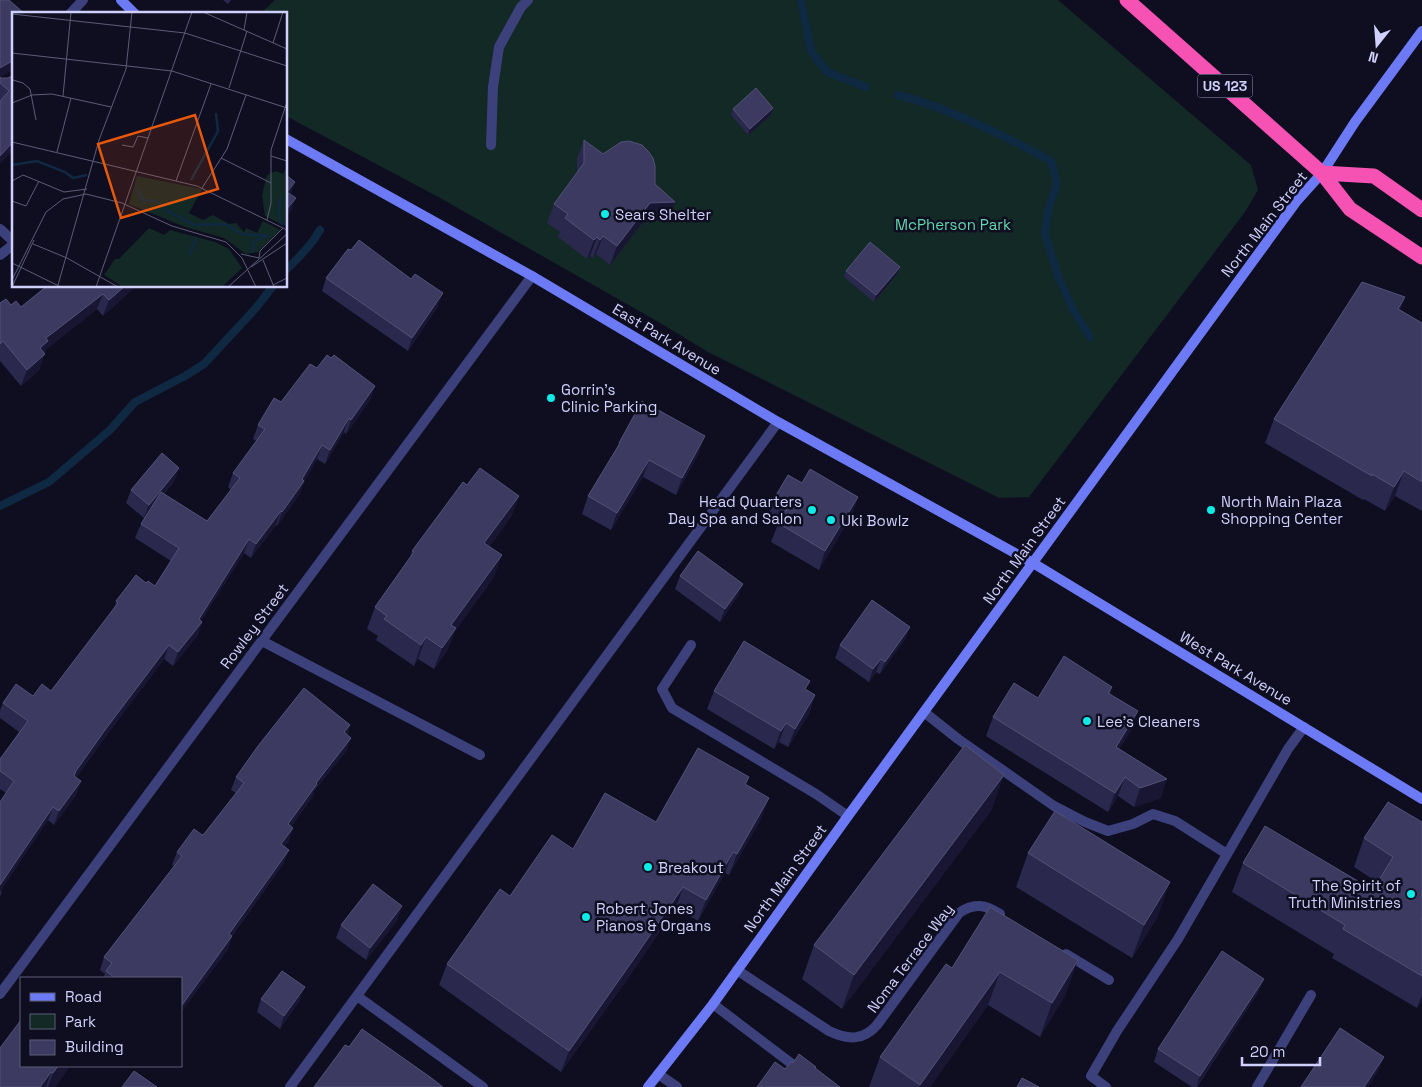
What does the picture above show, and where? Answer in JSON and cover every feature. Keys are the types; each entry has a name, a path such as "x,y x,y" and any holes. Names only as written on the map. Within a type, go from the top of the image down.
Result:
{"highway":[{"name":"US 123","path":"1127,0 1322,174 1350,209 1422,257"},
{"path":"1322,174 1374,176 1422,210"}],"street":[{"path":"72,12 83,0"},
{"path":"121,0 133,12"},
{"path":"491,145 493,87 499,47 521,7 528,0"},
{"name":"North Main Street","path":"648,1087 713,1004 1296,202 1322,174 1355,122 1422,31"},
{"name":"East Park Avenue","path":"288,140 532,276 778,422 1033,563"},
{"path":"0,229 12,241"},
{"path":"0,255 12,245"},
{"name":"Rowley Street","path":"0,994 532,276"},
{"path":"290,1087 778,422"},
{"name":"West Park Avenue","path":"1033,563 1422,799"},
{"path":"262,641 480,755"},
{"path":"690,645 662,689 672,708 816,794 848,816"},
{"path":"924,712 958,739 1054,806 1085,822 1108,831 1133,824 1152,814 1175,822 1227,854"},
{"path":"1106,1087 1091,1076 1117,1031 1178,939 1288,749 1304,727"},
{"name":"Noma Terrace Way","path":"737,970 830,1031 844,1037 857,1038 868,1034 877,1025 959,913 970,906 982,906 1012,921"},
{"path":"1060,950 1110,980"},
{"path":"1257,1087 1311,995"},
{"path":"358,996 483,1087"},
{"path":"713,1004 808,1075"},
{"path":"658,1074 677,1087"}],"green space":[{"name":"McPherson Park","path":"275,0 1058,0 1251,165 1258,190 1245,212 1029,497 999,498 708,352 442,199 288,117 288,12 262,12"}],"building":[{"path":"0,0 9,0 23,12 12,12 12,61 0,68"},
{"path":"12,76 12,143 0,156 0,101 9,91 0,83 0,77 8,78"},
{"path":"756,88 773,108 750,129 733,109"},
{"name":"Sears Shelter","path":"584,140 603,154 621,142 629,141 642,145 653,158 655,184 675,202 650,203 617,246 603,236 600,240 597,237 594,240 565,218 568,214 554,204 584,163"},
{"path":"288,177 295,182 288,191"},
{"path":"288,193 296,198 288,208"},
{"path":"359,240 411,279 415,274 443,293 412,338 326,278 348,249 351,250"},
{"path":"870,242 900,267 876,295 846,271"},
{"path":"1362,282 1405,297 1398,309 1422,323 1422,482 1404,471 1394,487 1274,419"},
{"path":"45,288 123,288 109,300 103,294 46,338 48,341 40,348 45,354 27,370 3,341 0,344 0,303 6,299 11,305 16,301 21,307"},
{"path":"327,355 331,358 334,355 375,386 351,420 349,418 330,450 322,445 302,479 304,481 256,544 249,539 199,619 202,622 178,652 169,645 105,730 76,771 74,776 81,781 59,811 53,807 0,885 0,802 14,781 0,771 0,759 28,721 3,703 16,684 33,696 42,684 51,691 118,603 116,601 136,575 146,583 148,581 155,586 179,548 141,524 161,492 207,521 240,478 233,473 265,429 258,425 274,398 281,402 310,364 317,368"},
{"path":"642,401 705,436 682,478 649,460 617,513 588,496 620,443"},
{"path":"162,453 179,468 149,505 131,490"},
{"path":"480,468 519,496 484,543 502,555 451,625 456,628 442,648 426,637 421,645 384,619 387,616 375,607 414,552 412,551 463,482 467,485"},
{"path":"810,469 858,497 825,551 778,523 789,505 775,497 788,475 802,483"},
{"path":"698,551 743,584 725,609 680,576"},
{"path":"872,600 910,627 885,662 881,659 873,669 840,645"},
{"path":"744,641 810,681 805,689 815,695 795,729 786,723 781,731 714,691"},
{"path":"1064,656 1112,687 1108,693 1138,711 1116,747 1167,779 1140,788 1125,777 1115,793 993,717 1014,683 1038,698"},
{"path":"304,688 350,725 344,732 351,738 316,783 288,824 293,828 281,844 289,850 229,934 232,936 182,1005 182,977 114,977 106,971 112,963 104,957 182,856 177,852 194,829 202,835 204,834 244,783 236,777"},
{"path":"965,745 1004,775 854,975 814,945"},
{"path":"698,748 749,777 745,784 769,798 737,854 733,852 706,900 683,887 569,1051 447,964 500,889 510,896 552,835 573,849 605,793 656,822"},
{"path":"1388,802 1422,822 1422,976 1343,929 1345,925 1243,863 1265,826 1373,890 1393,857 1364,838"},
{"path":"1055,811 1170,882 1144,925 1028,853"},
{"path":"373,884 402,906 370,948 341,925"},
{"path":"990,907 1078,960 1052,1003 1000,972 920,1085 880,1057 946,964 952,968"},
{"path":"1222,951 1264,979 1200,1076 1158,1049"},
{"path":"282,971 305,987 284,1016 261,999"},
{"path":"20,1021 20,1067 57,1067 40,1087 0,1087 0,1048"},
{"path":"1340,1028 1384,1057 1364,1087 1301,1087"},
{"path":"362,1029 443,1087 314,1087 345,1045 349,1047"},
{"path":"799,1054 840,1087 757,1087 775,1062 785,1069 791,1062 793,1063"},
{"path":"134,1071 157,1087 122,1087"},
{"path":"1022,1078 1039,1087 1017,1087"}],"waterway":[{"path":"801,0 811,51 827,72 866,87"},
{"path":"898,95 956,115 1051,161 1057,183 1048,210 1045,234 1059,279 1073,309 1090,337"},
{"path":"288,268 309,246 320,230"},
{"path":"0,506 49,482 110,430 135,402 204,364 256,308 271,288"}],"place":[{"name":"Sears Shelter","path":"605,214"},
{"name":"Gorrin's Clinic Parking","path":"551,398"},
{"name":"Head Quarters Day Spa and Salon","path":"812,510"},
{"name":"North Main Plaza Shopping Center","path":"1211,510"},
{"name":"Uki Bowlz","path":"831,520"},
{"name":"Lee's Cleaners","path":"1087,721"},
{"name":"Breakout","path":"648,867"},
{"name":"The Spirit of Truth Ministries","path":"1411,894"},
{"name":"Robert Jones Pianos & Organs","path":"586,917"}]}
